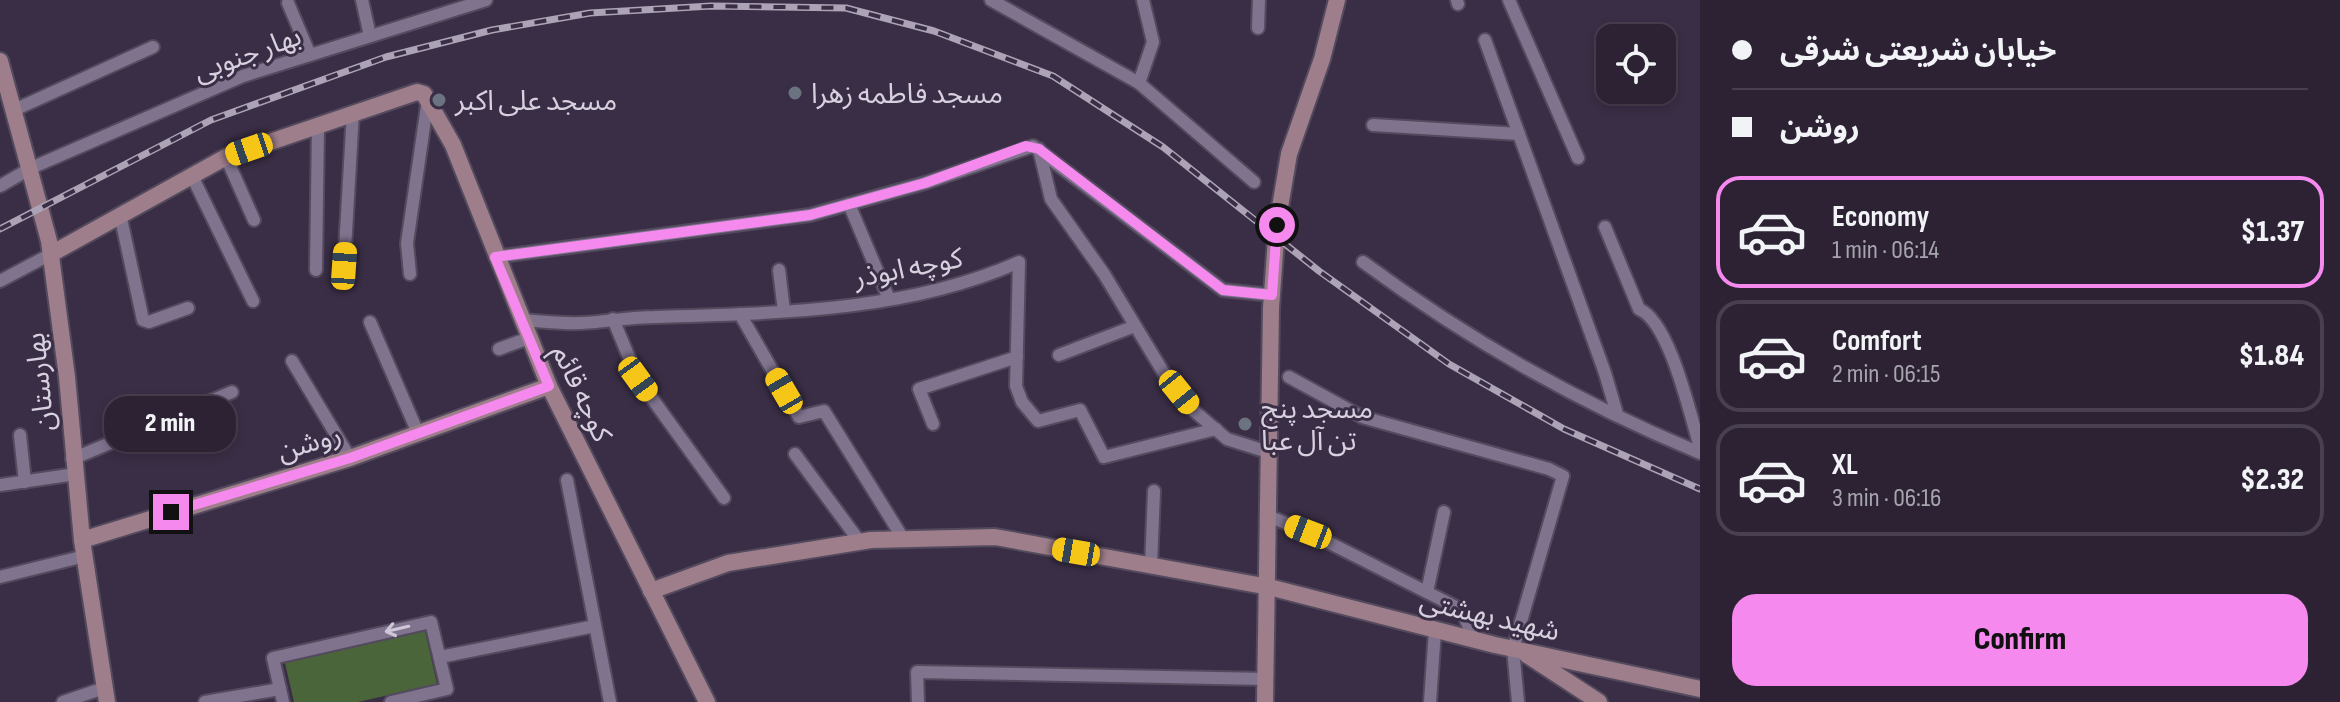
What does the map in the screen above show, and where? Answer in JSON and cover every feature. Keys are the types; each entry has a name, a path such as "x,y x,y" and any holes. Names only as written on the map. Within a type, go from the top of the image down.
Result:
{"street":[{"path":"362,0 370,36"},
{"name":"بهار جنوبی","path":"0,186 31,168 243,76 370,36 455,5 486,0"},
{"path":"991,0 1139,83 1254,182"},
{"path":"1139,83 1153,42 1143,0"},
{"path":"1258,28 1259,0"},
{"path":"1265,702 1269,587 1268,452 1277,225 1289,154 1322,59 1337,0"},
{"path":"1509,0 1578,158"},
{"path":"288,3 310,55"},
{"path":"1485,40 1617,414"},
{"path":"14,110 153,47"},
{"name":"بهارستان","path":"0,61 31,168 51,254 67,377 83,548 106,695"},
{"path":"0,281 121,219 226,157 417,92 428,99 407,243 410,274"},
{"name":"کوچه قائم","path":"428,99 453,145 495,257 549,386 707,702"},
{"path":"344,266 353,112"},
{"path":"1373,125 1519,134"},
{"path":"316,270 318,126"},
{"path":"495,257 736,227 849,204 925,183 1026,146 1039,149 1223,290 1272,295"},
{"path":"1039,149 1051,199 1165,375 1193,410 1227,439 1268,452"},
{"path":"226,157 254,220"},
{"path":"192,176 253,301"},
{"path":"849,204 889,299"},
{"path":"121,219 143,320 149,322 188,308"},
{"path":"1605,227 1639,309 1648,313 1666,342 1700,447"},
{"name":"کوچه ابوذر","path":"521,320 583,323 784,311 889,299 952,289 1019,262 1016,386 1022,402 1038,421 1080,410 1104,457 1216,429"},
{"path":"1363,262 1449,324 1617,414 1700,453"},
{"path":"779,270 784,311"},
{"path":"740,314 799,417 824,411 904,540"},
{"path":"613,319 638,379 724,498"},
{"path":"370,322 418,433"},
{"path":"1059,355 1135,326"},
{"path":"499,349 529,338"},
{"path":"933,424 919,389 1017,357"},
{"path":"292,361 350,458"},
{"path":"1289,377 1362,417 1549,469 1563,476 1516,650 1518,702"},
{"name":"روشن","path":"83,548 350,458 549,386"},
{"path":"0,485 25,482 74,467 232,392"},
{"path":"20,435 25,482"},
{"path":"795,454 860,542"},
{"path":"567,480 610,702"},
{"path":"1151,566 1154,491"},
{"path":"1427,592 1444,512"},
{"path":"1268,516 1308,532 1462,610 1474,640"},
{"name":"شهید بهشتی","path":"651,591 728,563 860,542 995,537 1269,587 1516,650 1700,689"},
{"path":"0,577 83,548"},
{"path":"205,702 282,695 273,658 431,622 447,689 391,702"},
{"path":"440,657 595,626"},
{"path":"1430,702 1435,630"},
{"path":"1516,650 1599,702"},
{"path":"918,702 917,672 1266,679"},
{"path":"63,702 106,695"}],"green space":[{"path":"425,631 437,684 358,702 294,702 285,663"}],"railway":[{"path":"0,229 211,120 386,57 492,30 590,13 711,6 846,8 934,31 1053,76 1163,147 1319,271 1449,364 1564,429 1700,489"}],"place":[{"name":"مسجد فاطمه زهرا","path":"795,93"},
{"name":"مسجد علی اکبر","path":"439,100"},
{"name":"مسجد پنج تن آل عبا","path":"1245,424"}],"route":[{"path":"171,512 350,458 549,386 495,257 810,215 925,183 1026,146 1039,149 1223,290 1272,295 1277,225"}]}
